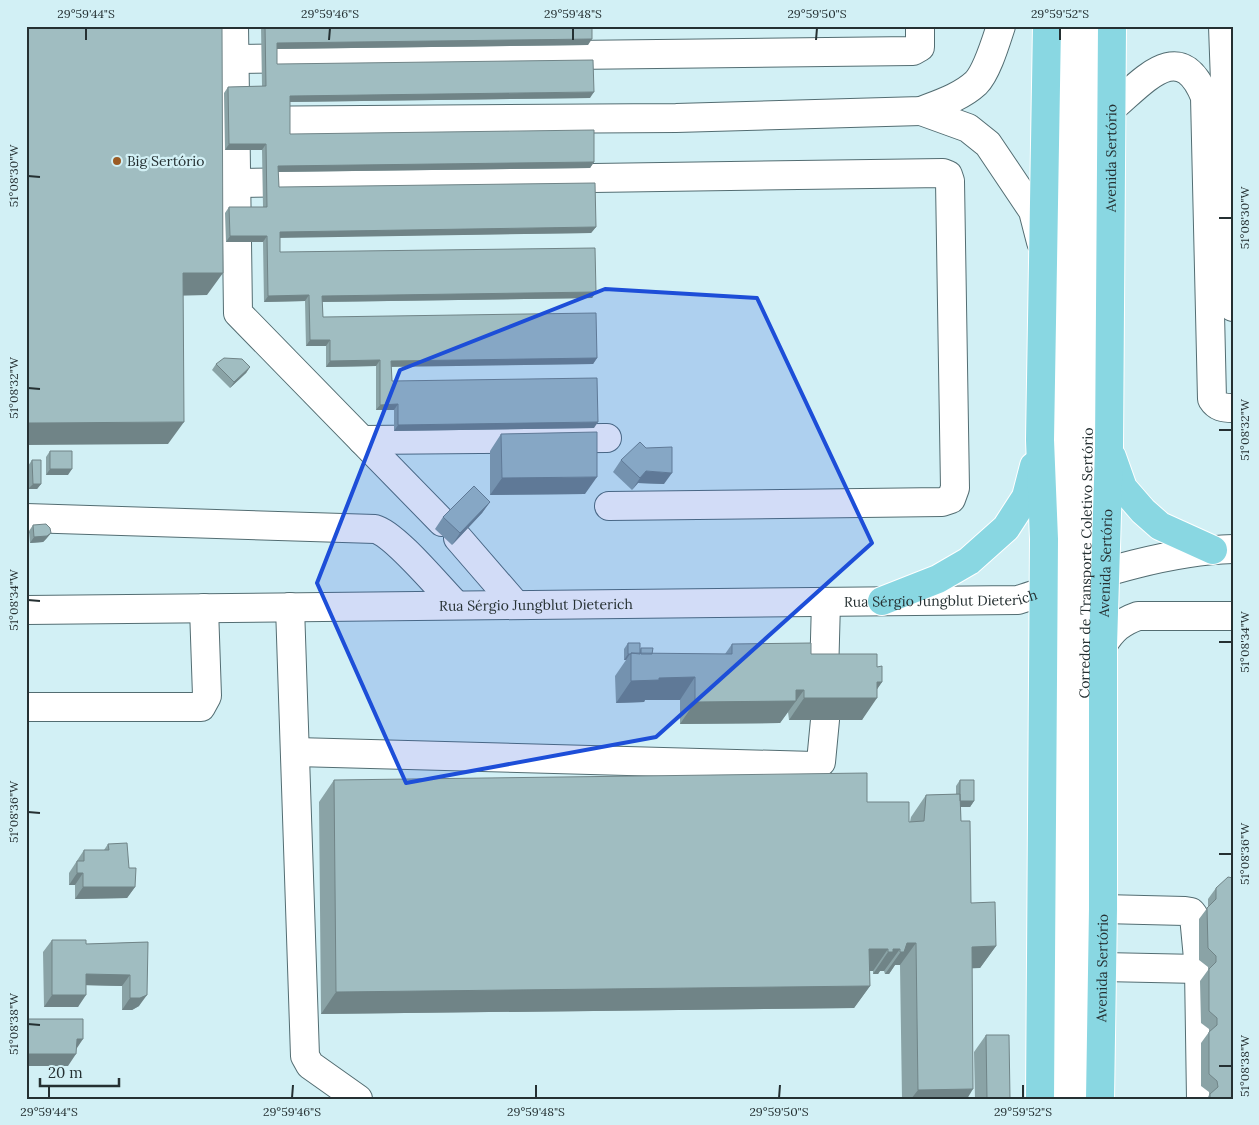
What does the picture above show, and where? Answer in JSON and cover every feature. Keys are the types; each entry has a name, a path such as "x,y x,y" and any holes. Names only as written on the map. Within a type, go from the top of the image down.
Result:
{"main road":[{"name":"Avenida Sertório","path":"1047,26 1040,440 1073,582 1102,645 1103,967 1100,1099"},
{"name":"Avenida Sertório","path":"1040,1099 1073,582 1108,448 1112,26"},
{"path":"882,600 938,579 969,561 1006,528 1026,497 1040,440"},
{"path":"1108,448 1123,488 1143,511 1160,526 1223,549"}],"street":[{"path":"234,26 238,313 450,530 516,605"},
{"path":"235,59 913,52 920,47 920,26"},
{"path":"207,121 676,118 921,111 947,102 976,82 993,48 1001,26"},
{"name":"Corredor de Transporte Coletivo Sertório","path":"1067,26 1079,1099"},
{"name":"Corredor de Transporte Coletivo Sertório","path":"1057,1099 1093,26"},
{"path":"1223,26 1233,307"},
{"path":"1112,108 1156,70 1168,66 1184,68 1198,81 1204,98 1212,399 1215,404 1222,408 1233,408"},
{"path":"921,111 968,128 988,144 1033,210 1043,249"},
{"path":"236,183 943,173 948,175 950,181 955,488 951,499 942,502 609,506"},
{"path":"362,440 608,438"},
{"path":"26,518 375,529 382,532 411,558 456,606"},
{"name":"Rua Sérgio Jungblut Dieterich","path":"26,610 1018,600 1073,582 1223,549"},
{"path":"824,676 826,602"},
{"path":"290,607 304,1056 310,1065 358,1099"},
{"path":"26,707 201,707 207,696 204,608"},
{"path":"1102,645 1111,632 1123,621 1138,616 1233,616"},
{"path":"296,752 814,766 821,762 825,720"},
{"path":"1103,909 1190,912 1196,922 1199,969 1201,1099"},
{"path":"1103,967 1199,969"}],"highlighted area":[{"path":"605,289 757,298 872,543 656,737 406,783 317,583 400,370"}],"building":[{"name":"Big Sertório","path":"26,26 222,26 223,273 183,273 184,422 26,423"},
{"path":"265,26 592,26 592,39 277,43 277,64 593,60 594,92 290,96 290,134 594,130 594,162 278,166 279,187 595,183 596,227 280,232 280,252 595,248 596,292 322,296 323,317 596,313 597,358 391,361 392,381 597,378 598,422 398,425 398,404 380,405 380,360 330,361 330,340 310,340 309,295 268,296 267,236 230,236 229,207 267,207 266,144 229,144 228,87 266,86"},
{"path":"224,358 242,359 250,367 234,382 216,364"},
{"path":"597,432 597,477 502,478 501,434"},
{"path":"640,442 646,448 672,447 672,473 646,471 640,478 621,460"},
{"path":"50,451 72,451 72,469 50,469"},
{"path":"32,460 41,460 41,484 33,484"},
{"path":"474,486 490,502 460,533 443,517"},
{"path":"46,524 50,528 51,533 47,536 34,537 33,525"},
{"path":"628,643 640,643 640,654 628,654"},
{"path":"811,643 811,654 877,654 877,667 882,666 882,682 877,682 877,698 804,698 804,690 796,690 796,701 695,702 695,677 631,681 631,653 732,654 732,644"},
{"path":"641,648 653,648 652,654 641,654"},
{"path":"867,773 867,802 909,802 909,822 924,821 926,795 960,794 961,821 970,821 971,903 995,902 996,946 972,947 973,1089 918,1090 916,943 907,943 904,952 900,952 900,949 893,949 893,952 888,952 888,949 869,949 870,986 336,992 334,780"},
{"path":"960,780 974,780 974,801 960,801"},
{"path":"127,843 129,868 136,868 135,887 83,887 83,873 77,873 77,861 84,861 84,850 109,850 108,844"},
{"path":"1228,877 1233,878 1233,1099 1210,1099 1210,1094 1218,1087 1217,1081 1209,1074 1209,1032 1217,1025 1217,1018 1209,1011 1209,969 1216,962 1216,956 1208,948 1207,908 1216,899 1216,888"},
{"path":"52,940 86,940 86,944 148,942 147,995 140,998 130,998 130,975 86,974 86,995 52,995"},
{"path":"26,1019 83,1019 83,1039 77,1039 76,1054 26,1054"},
{"path":"986,1035 1009,1035 1010,1099 987,1099"}],"place":[{"name":"Big Sertório","path":"117,161"}]}
